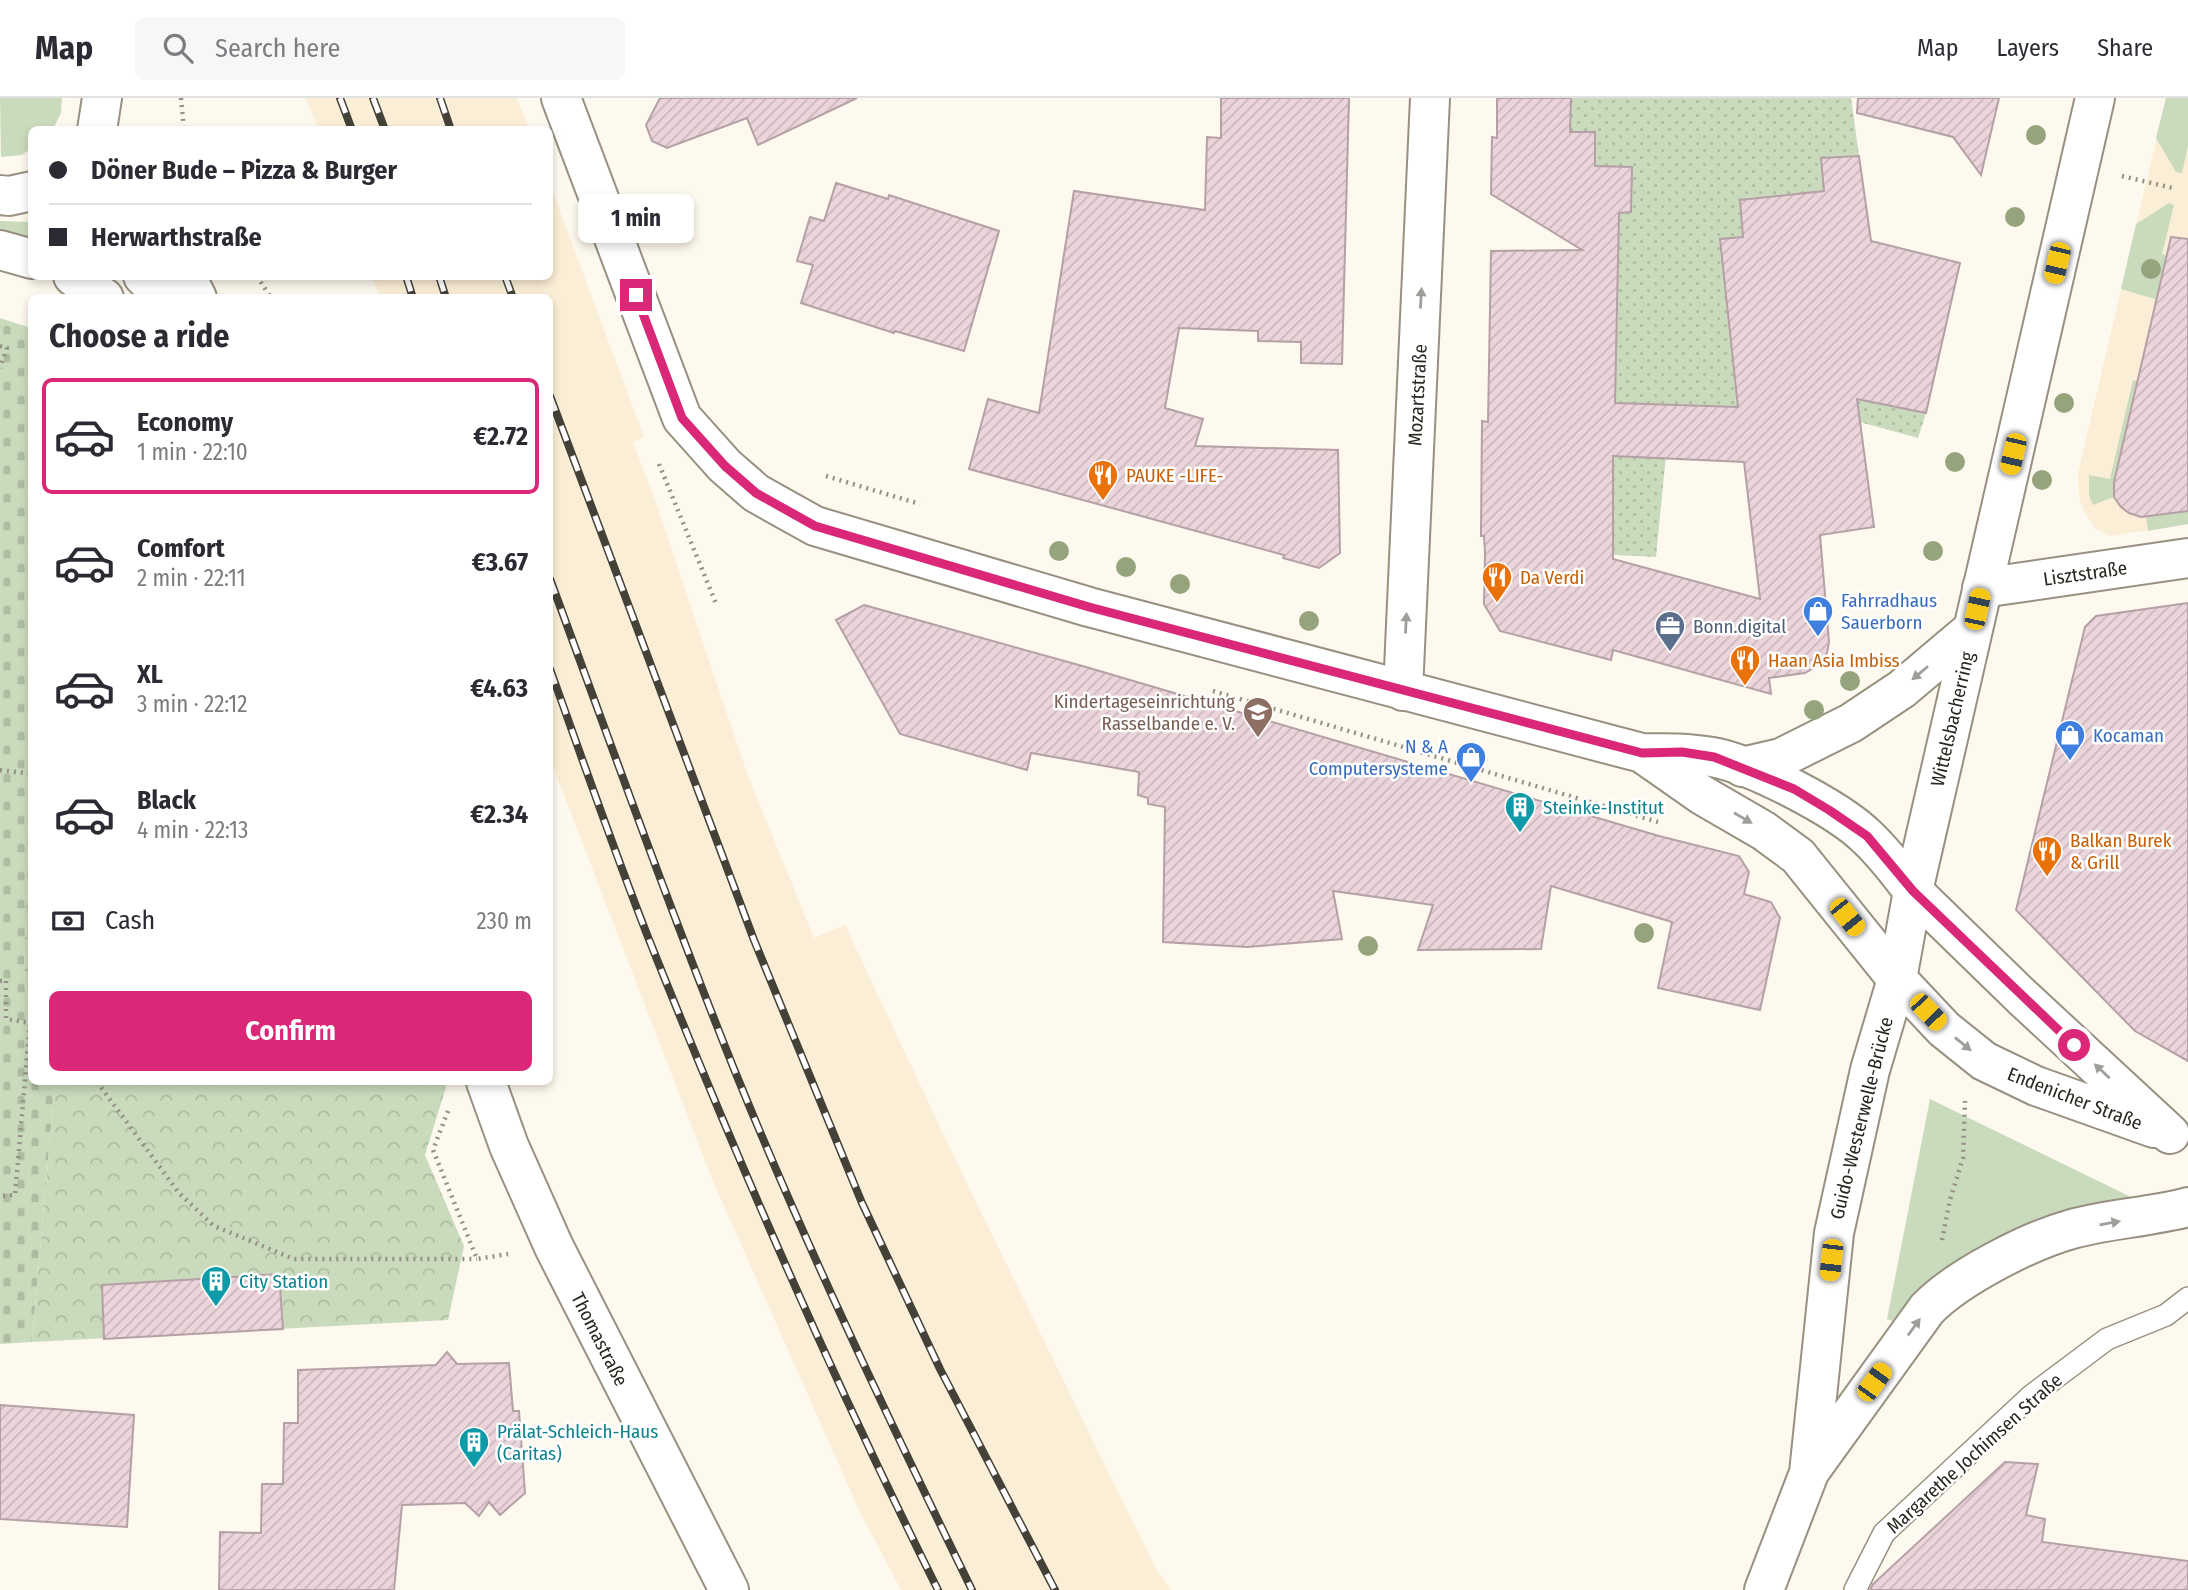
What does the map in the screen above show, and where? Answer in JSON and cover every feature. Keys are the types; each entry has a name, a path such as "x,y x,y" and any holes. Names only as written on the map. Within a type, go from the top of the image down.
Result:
{"street":[{"path":"98,126 102,98"},
{"name":"Endenicher Straße","path":"561,98 682,418 725,466 756,493 815,526 1089,607 1642,753 1682,752 1714,757 1794,789 1867,836 1913,891 2012,988 2179,1138"},
{"name":"Mozartstraße","path":"1403,691 1430,98"},
{"name":"Wittelsbacherring","path":"1913,891 2095,98"},
{"path":"0,195 28,192"},
{"path":"0,250 28,258"},
{"path":"79,280 99,294"},
{"path":"147,280 160,294"},
{"name":"Lisztstraße","path":"1982,588 2188,558"},
{"path":"1742,766 1781,758 1850,723 1902,689 1973,629"},
{"name":"Endenicher Straße","path":"1642,753 1702,795 1764,831 1798,856 1897,979 1944,1029 1984,1061 2036,1086 2179,1138"},
{"name":"Guido-Westerwelle-Brücke","path":"1764,1590 1809,1473 1834,1233 1870,1070 1897,979 1913,891"},
{"name":"Thomastraße","path":"487,1085 509,1146 554,1247 729,1590"},
{"path":"1809,1473 1927,1309 1940,1296 2004,1256 2072,1229 2188,1207"}],"lane":[{"name":"Margarethe Jochimsen Straße","path":"1855,1590 1884,1533 2031,1395 2107,1339 2166,1315 2188,1298"}],"path":[{"path":"181,98 184,126"},
{"path":"0,346 8,348 0,368"},
{"path":"821,475 920,504"},
{"path":"671,499 717,606"},
{"path":"1202,688 1664,824"},
{"path":"0,770 28,774"},
{"path":"0,981 6,980 3,1019 28,1023"},
{"path":"0,1196 15,1195 28,1046"},
{"path":"99,1085 179,1193 214,1226 294,1259 477,1259 554,1247"},
{"path":"1940,1296 1938,1254 1950,1200 1964,1158 1965,1100"},
{"path":"450,1104 433,1150 477,1259"}],"shaded area":[{"path":"306,98 517,98 528,126 317,126"},
{"path":"2166,98 2188,98 2188,524 2110,536 2096,529 2083,510 2078,473"},
{"path":"553,192 644,437 633,442 747,773 814,938 845,925 957,1163 1155,1567 1171,1590 901,1590 859,1510 712,1179 553,767 553,294 379,294 373,280 553,280"}],"green space":[{"path":"0,98 62,98 61,113 54,126 28,126 28,151 21,155 1,157"},
{"path":"1571,98 1851,98 1859,156 1821,158 1824,191 1740,200 1743,237 1720,240 1727,297 1873,402 1926,413 1918,438 1816,410 1671,405 1656,557 1576,553 1580,466 1617,331 1618,255 1599,213 1631,212 1632,167 1595,166 1595,132 1570,132"},
{"path":"2166,98 2188,98 2188,146 2182,173 2176,172 2156,138"},
{"path":"2169,203 2174,205 2162,254 2170,257 2158,300 2121,289 2136,224"},
{"path":"0,221 28,222 28,243 0,236"},
{"path":"0,318 28,327 28,842 24,983 28,992 28,1085 55,1085 32,1342 0,1344"},
{"path":"2133,380 2137,381 2114,482 2114,497 2093,505 2089,495 2089,475 2110,479"},
{"path":"2188,511 2188,524 2148,531 2146,517"},
{"path":"28,822 28,992 24,983"},
{"path":"55,1085 445,1085 425,1155 464,1246 448,1320 32,1342"},
{"path":"1930,1099 2133,1198 2064,1211 1984,1245 1937,1278 1892,1321 1887,1319"}],"building":[{"path":"660,98 857,98 758,145 747,118 667,148 652,141 646,125"},
{"path":"1221,98 1349,98 1342,364 1301,363 1301,342 1258,341 1258,331 1179,328 1165,408 1203,419 1195,446 1338,450 1340,553 1319,568 1283,558 1284,555 969,469 988,399 1039,413 1074,191 1205,210 1207,137 1221,138"},
{"path":"1497,98 1571,98 1570,132 1595,132 1595,166 1632,167 1631,212 1619,213 1615,403 1738,407 1720,239 1743,237 1740,200 1824,191 1821,158 1859,156 1871,241 1960,263 1926,413 1857,399 1874,527 1820,535 1829,642 1827,653 1820,664 1805,673 1769,678 1771,694 1613,650 1611,660 1500,631 1484,604 1485,553 1484,536 1481,536 1482,421 1488,422 1491,251 1582,250 1491,194 1492,137 1497,138","holes":["1613,456 1744,462 1760,599 1613,559"]},
{"path":"1858,98 1999,98 1981,175 1953,137 1857,113"},
{"path":"836,183 888,199 889,195 999,231 964,351 895,331 894,333 801,303 813,265 797,261 810,217 824,221"},
{"path":"2171,237 2188,239 2188,511 2141,517 2121,507 2114,497 2114,482"},
{"path":"2188,603 2188,1061 2135,1031 2016,910 2085,627 2096,616"},
{"path":"864,605 1086,667 1659,836 1739,856 1749,872 1744,894 1771,902 1780,918 1760,1010 1658,988 1672,922 1551,886 1541,949 1418,950 1433,905 1333,891 1342,939 1247,947 1163,942 1165,807 1148,804 1148,798 1138,795 1139,772 1031,753 1027,770 900,734 836,620"},
{"name":"City Station","path":"279,1274 283,1329 104,1339 102,1285"},
{"name":"Prälat-Schleich-Haus (Caritas)","path":"447,1352 457,1364 509,1363 513,1411 519,1411 525,1493 500,1515 489,1502 479,1516 465,1503 402,1505 394,1590 219,1590 220,1532 261,1533 262,1484 283,1484 284,1423 298,1423 298,1370 436,1365"},
{"path":"0,1405 134,1415 127,1527 0,1519"},
{"path":"2005,1462 2038,1464 2026,1515 2045,1519 2042,1542 2188,1561 2188,1590 1870,1590 1873,1584"}],"railway":[{"path":"340,98 350,126"},
{"path":"373,98 384,126"},
{"path":"440,98 450,126"},
{"path":"407,280 412,294"},
{"path":"440,280 445,294"},
{"path":"506,280 512,294"},
{"path":"553,404 754,940 862,1203 940,1369 1055,1590"},
{"path":"553,587 686,947 761,1135 848,1331 972,1590"},
{"path":"553,677 635,904 681,1020 786,1266 938,1590"}],"place":[{"name":"PAUKE -LIFE-","path":"1103,502"},
{"name":"Da Verdi","path":"1497,604"},
{"name":"Fahrradhaus Sauerborn","path":"1818,638"},
{"name":"Bonn.digital","path":"1670,653"},
{"name":"Haan Asia Imbiss","path":"1745,687"},
{"name":"Kindertageseinrichtung Rasselbande e. V.","path":"1258,739"},
{"name":"Kocaman","path":"2070,762"},
{"name":"N & A Computersysteme","path":"1471,784"},
{"name":"Steinke-Institut","path":"1520,834"},
{"name":"Balkan Burek & Grill","path":"2047,878"},
{"name":"City Station","path":"216,1308"},
{"name":"Prälat-Schleich-Haus (Caritas)","path":"474,1469"}],"route":[{"path":"636,295 682,418 725,466 756,493 815,526 1089,607 1642,753 1682,752 1714,757 1742,766 1794,789 1867,836 1913,891 2074,1045"}]}
